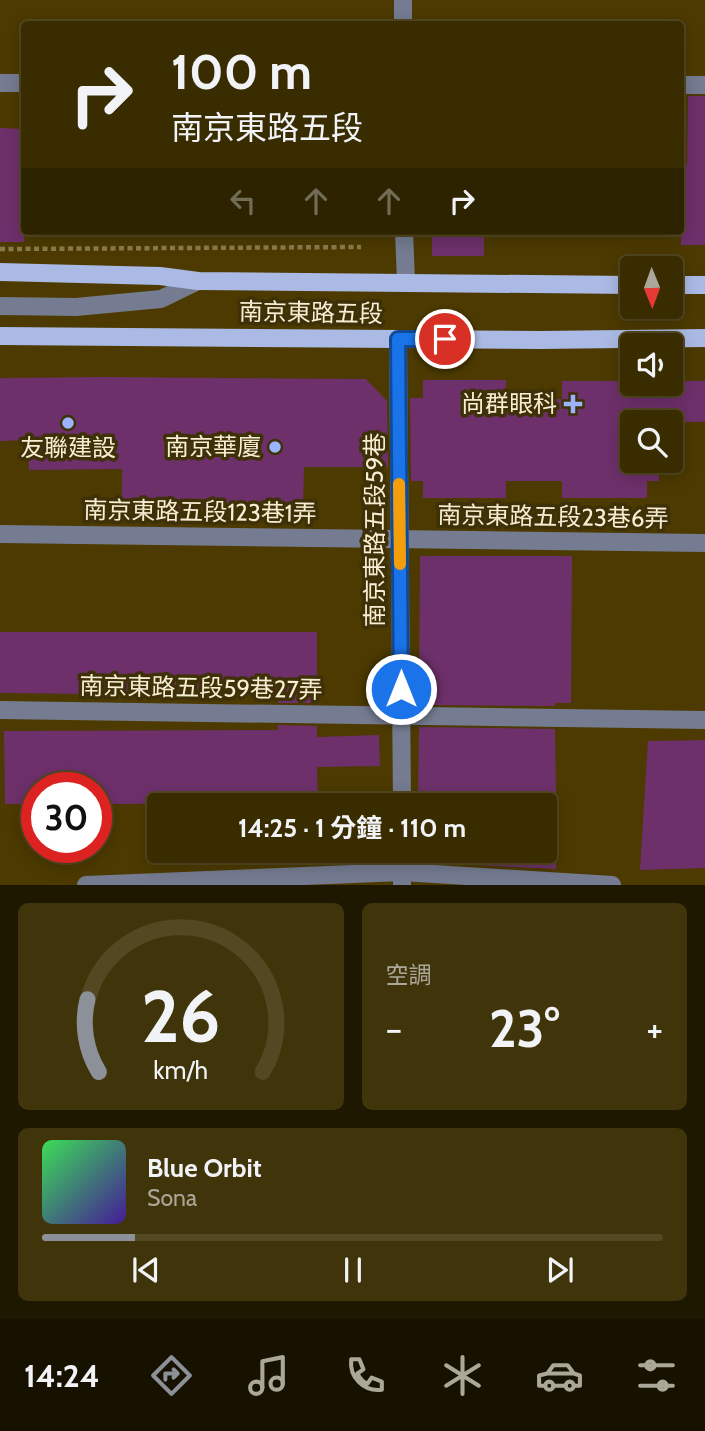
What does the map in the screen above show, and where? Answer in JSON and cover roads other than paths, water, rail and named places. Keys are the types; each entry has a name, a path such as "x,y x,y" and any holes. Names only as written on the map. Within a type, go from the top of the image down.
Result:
{"main road":[{"name":"南京東路五段","path":"0,272 160,276 198,281 620,285"},
{"path":"683,285 705,285"},
{"name":"南京東路五段","path":"0,336 705,338"}],"street":[{"path":"403,0 403,21"},
{"path":"0,83 21,83"},
{"path":"684,85 705,85"},
{"path":"404,235 406,282"},
{"path":"0,306 76,307 161,299 198,281"},
{"name":"南京東路五段59巷","path":"398,339 402,793"},
{"name":"南京東路五段123巷1弄","path":"0,534 400,539"},
{"name":"南京東路五段23巷6弄","path":"400,539 705,543"},
{"name":"南京東路五段59巷27弄","path":"0,710 705,720"},
{"path":"86,885 402,878 612,885"}],"place":[{"name":"尚群眼科","path":"573,404"},
{"name":"友聯建設","path":"68,423"},
{"name":"南京華廈","path":"275,447"}]}
